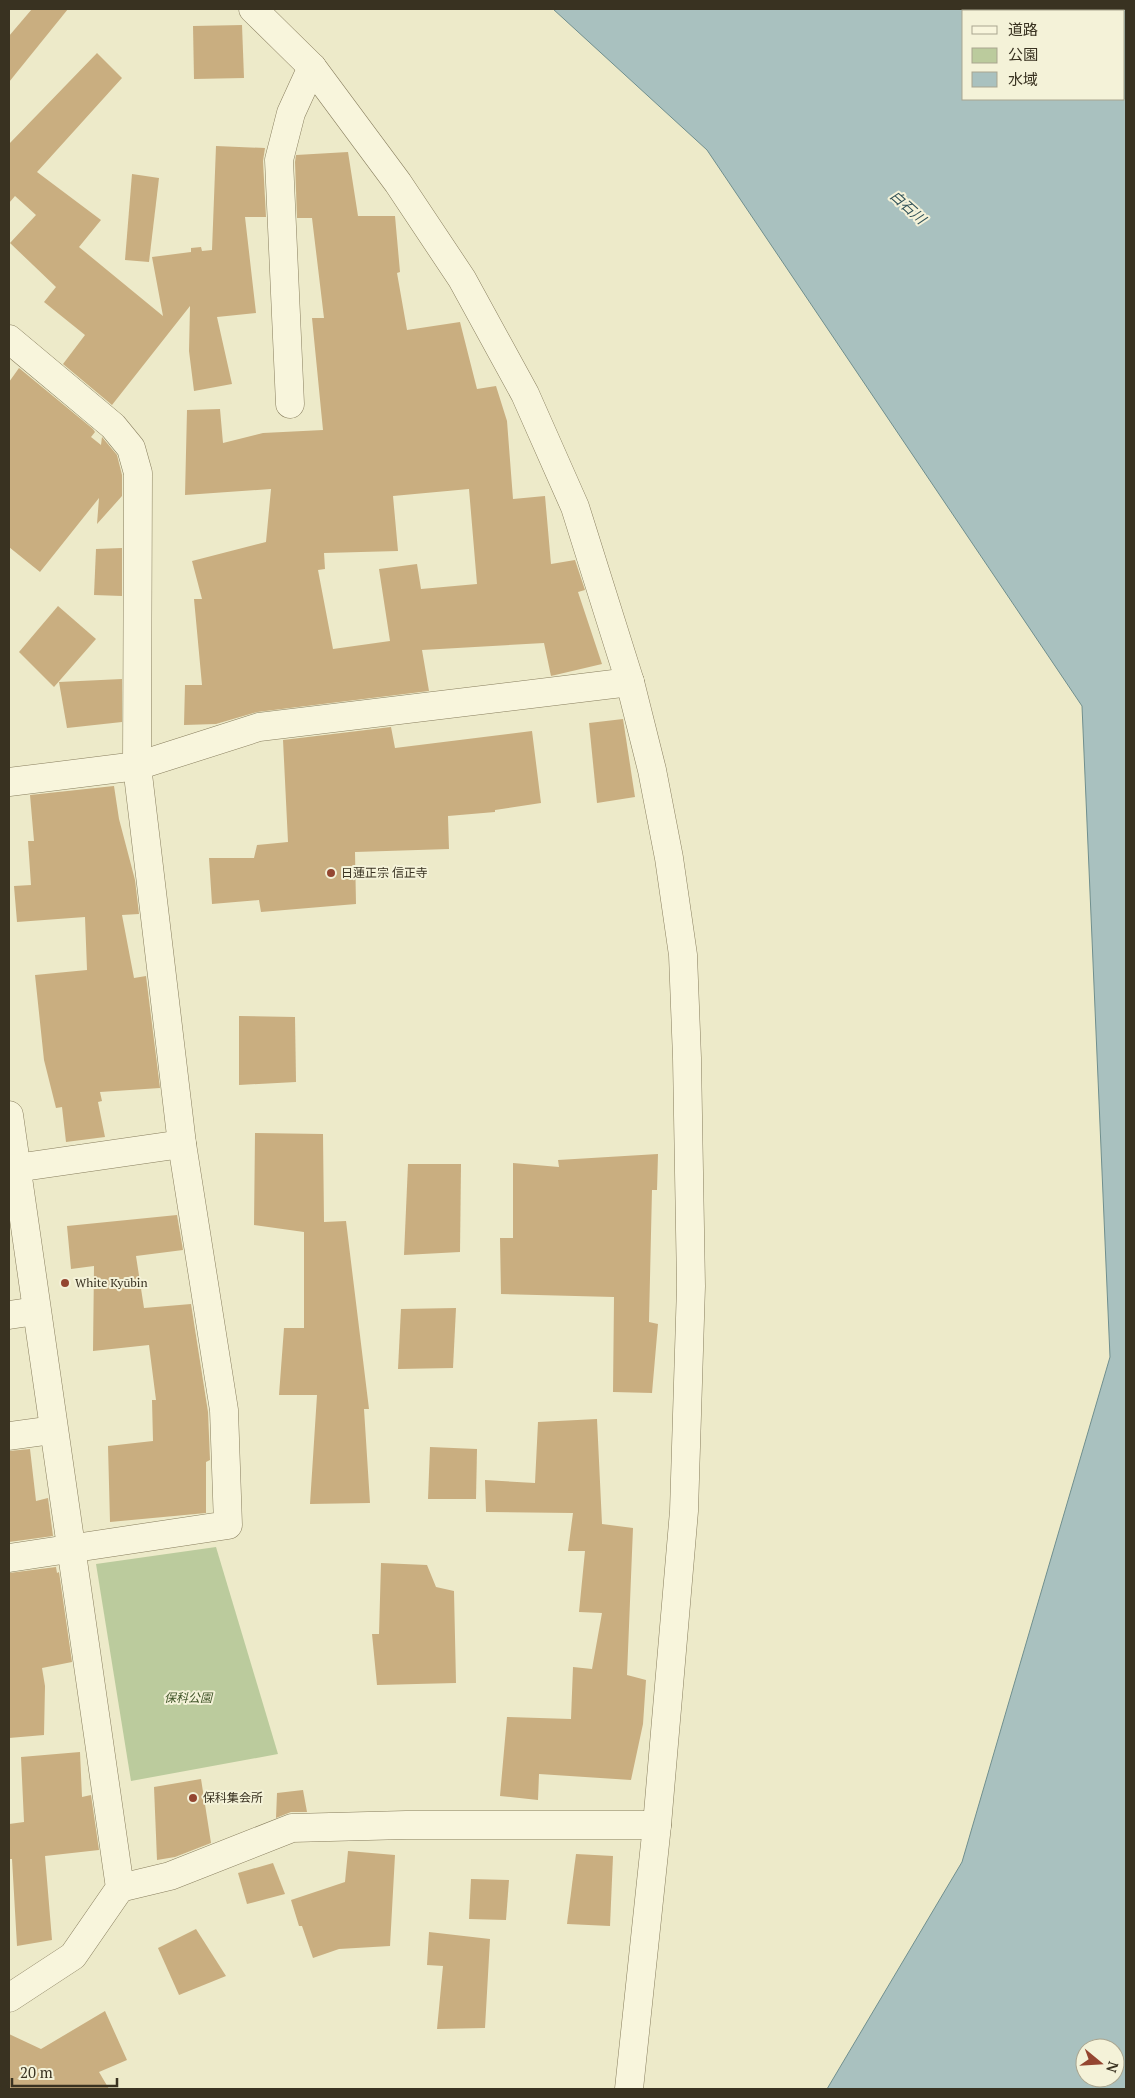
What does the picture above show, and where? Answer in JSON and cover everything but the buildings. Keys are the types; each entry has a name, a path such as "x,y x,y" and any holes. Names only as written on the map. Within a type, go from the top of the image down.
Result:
{"street":[{"path":"253,9 312,67 398,183 462,279 525,394 575,506 630,682 652,770 668,858 682,955 687,1068 691,1286 684,1511 657,1825 630,2089"},
{"path":"290,404 279,160 291,113 312,67"},
{"path":"9,339 113,426 131,448 138,473 137,766 182,1144 224,1410 228,1525 9,1558"},
{"path":"9,782 137,766 259,727 630,682"},
{"path":"9,1115 13,1169 36,1311 120,1888"},
{"path":"13,1169 182,1144"},
{"path":"9,1314 36,1311"},
{"path":"9,1436 53,1430"},
{"path":"9,1998 73,1956 120,1888 170,1876 292,1828 406,1825 657,1825"}],"green space":[{"name":"保科公園","path":"216,1547 278,1754 131,1781 96,1564"}],"water":[{"name":"白石川","path":"553,9 1126,9 1126,2089 827,2089 962,1862 1110,1357 1082,706 707,150"}],"place":[{"name":"日蓮正宗 信正寺","path":"331,873"},
{"name":"White Kyūbin","path":"65,1283"},
{"name":"保科集会所","path":"193,1798"}]}
